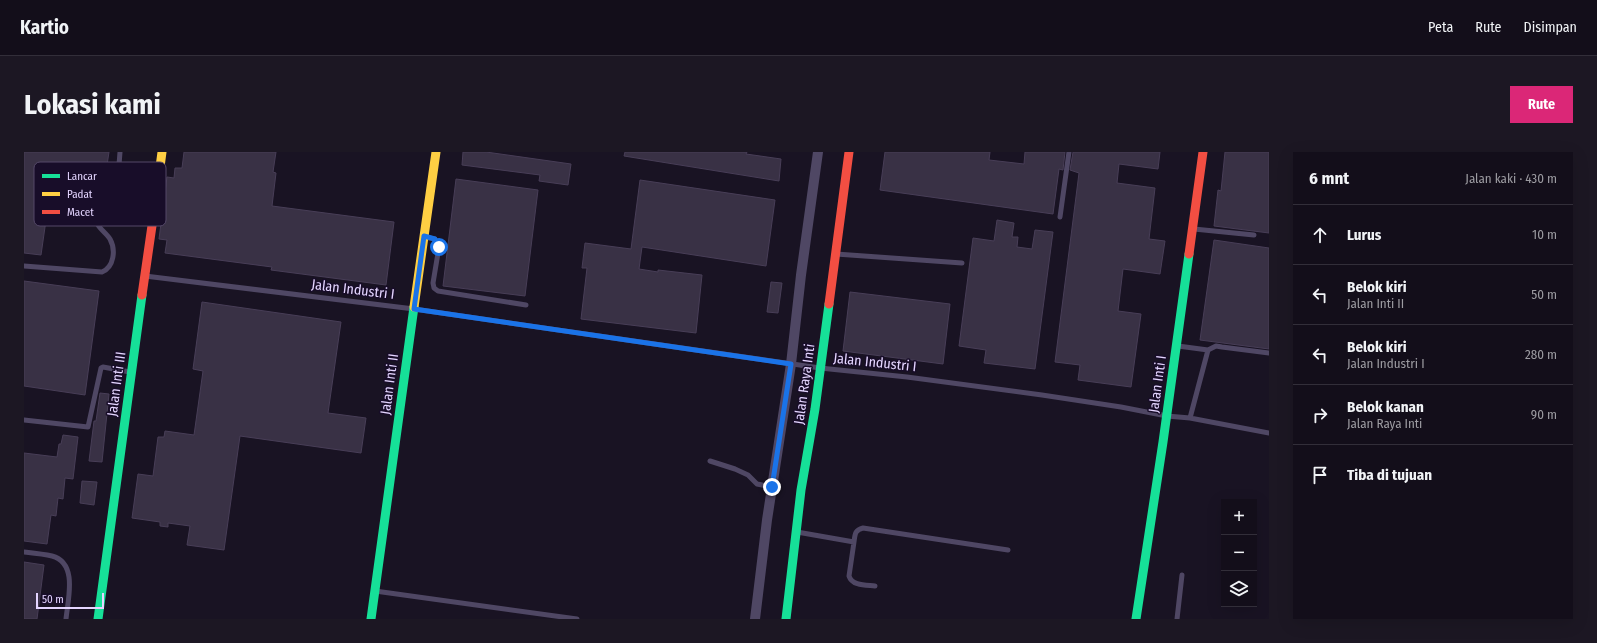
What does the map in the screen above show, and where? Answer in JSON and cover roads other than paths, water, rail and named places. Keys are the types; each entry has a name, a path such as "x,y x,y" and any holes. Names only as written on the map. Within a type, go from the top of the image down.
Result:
{"street":[{"name":"Jalan Inti III","path":"161,162 162,152"},
{"name":"Jalan Inti II","path":"371,619 436,152"},
{"name":"Jalan Raya Inti","path":"755,619 762,553 791,364 802,267 818,152"},
{"name":"Jalan Raya Inti","path":"786,619 796,532 849,152"},
{"name":"Jalan Inti I","path":"1136,619 1167,416 1203,152"},
{"name":"Jalan Inti III","path":"98,619 152,226"}],"lane":[{"path":"119,162 120,152"},
{"path":"1060,216 1069,152"},
{"path":"24,266 102,272 107,270 112,260 112,245 110,239 99,226"},
{"path":"1193,229 1254,235"},
{"path":"424,236 435,239 439,247 433,283 434,288 438,291 526,305"},
{"path":"835,254 962,263"},
{"name":"Jalan Industri I","path":"145,276 414,309 791,364 906,377 1121,407 1269,433"},
{"path":"1177,346 1208,350 1216,346 1222,346 1269,353"},
{"path":"1190,418 1208,350"},
{"path":"24,420 88,427 101,368 104,367 132,372"},
{"path":"710,462 735,469 748,475 757,484 772,487"},
{"path":"875,586 854,583 850,580 849,576 855,534 858,529 863,528 1008,550"},
{"path":"796,532 854,542"},
{"path":"24,552 53,556 64,563 70,575 66,619"},
{"path":"1177,619 1182,575"},
{"path":"374,591 577,619"}]}
